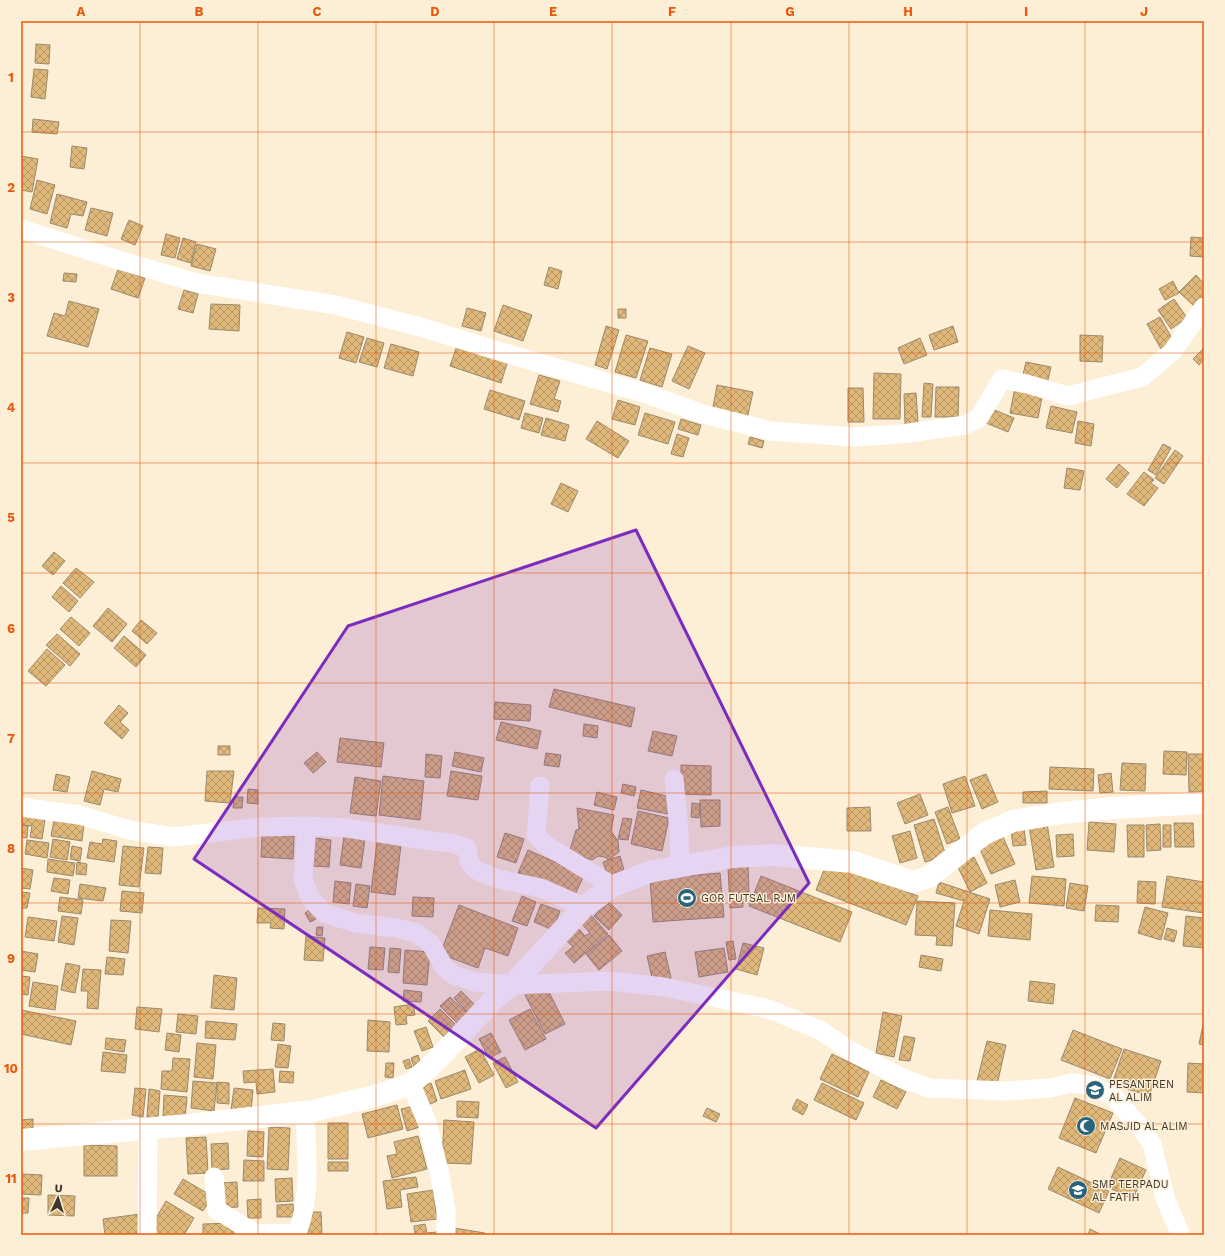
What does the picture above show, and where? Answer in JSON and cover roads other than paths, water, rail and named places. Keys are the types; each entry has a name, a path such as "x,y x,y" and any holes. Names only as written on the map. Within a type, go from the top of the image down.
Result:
{"street":[{"path":"21,229 197,283 336,305 424,328 644,393 703,414 771,432 853,438 965,426 979,418 1002,380 1027,384 1068,396 1142,377 1172,352 1204,307"},
{"path":"674,779 679,830 680,867"},
{"path":"540,786 536,835 546,845 613,886"},
{"path":"21,1140 188,1125 305,1112 375,1096 411,1084 437,1060 494,999 512,985 584,907 613,886 649,872 733,857 773,855 853,862 913,882 930,876 984,834 1013,821 1062,813 1113,808 1204,803"},
{"path":"21,807 79,815 130,830 173,837 261,827 307,826 347,828 456,844 467,848 469,862 476,870 498,879 541,888 584,907"},
{"path":"307,826 303,879 310,898 324,913 355,923 396,928 417,933 431,944 444,967 454,974 474,982 512,985 611,981 664,988 769,1009 820,1030 849,1050 902,1078 929,1088 1007,1091 1050,1088 1072,1083 1093,1086 1113,1096 1140,1127 1152,1144 1166,1201 1181,1235"},
{"path":"411,1084 427,1122 436,1157 446,1210 446,1235"},
{"path":"214,1177 216,1210 256,1234 297,1233 300,1225 307,1186 305,1112"},
{"path":"147,1235 148,1128"}],"place":[{"name":"GOR FUTSAL RJM","path":"687,898"},
{"name":"PESANTREN AL ALIM","path":"1095,1090"},
{"name":"MASJID AL ALIM","path":"1086,1126"},
{"name":"SMP TERPADU AL FATIH","path":"1078,1190"}]}
